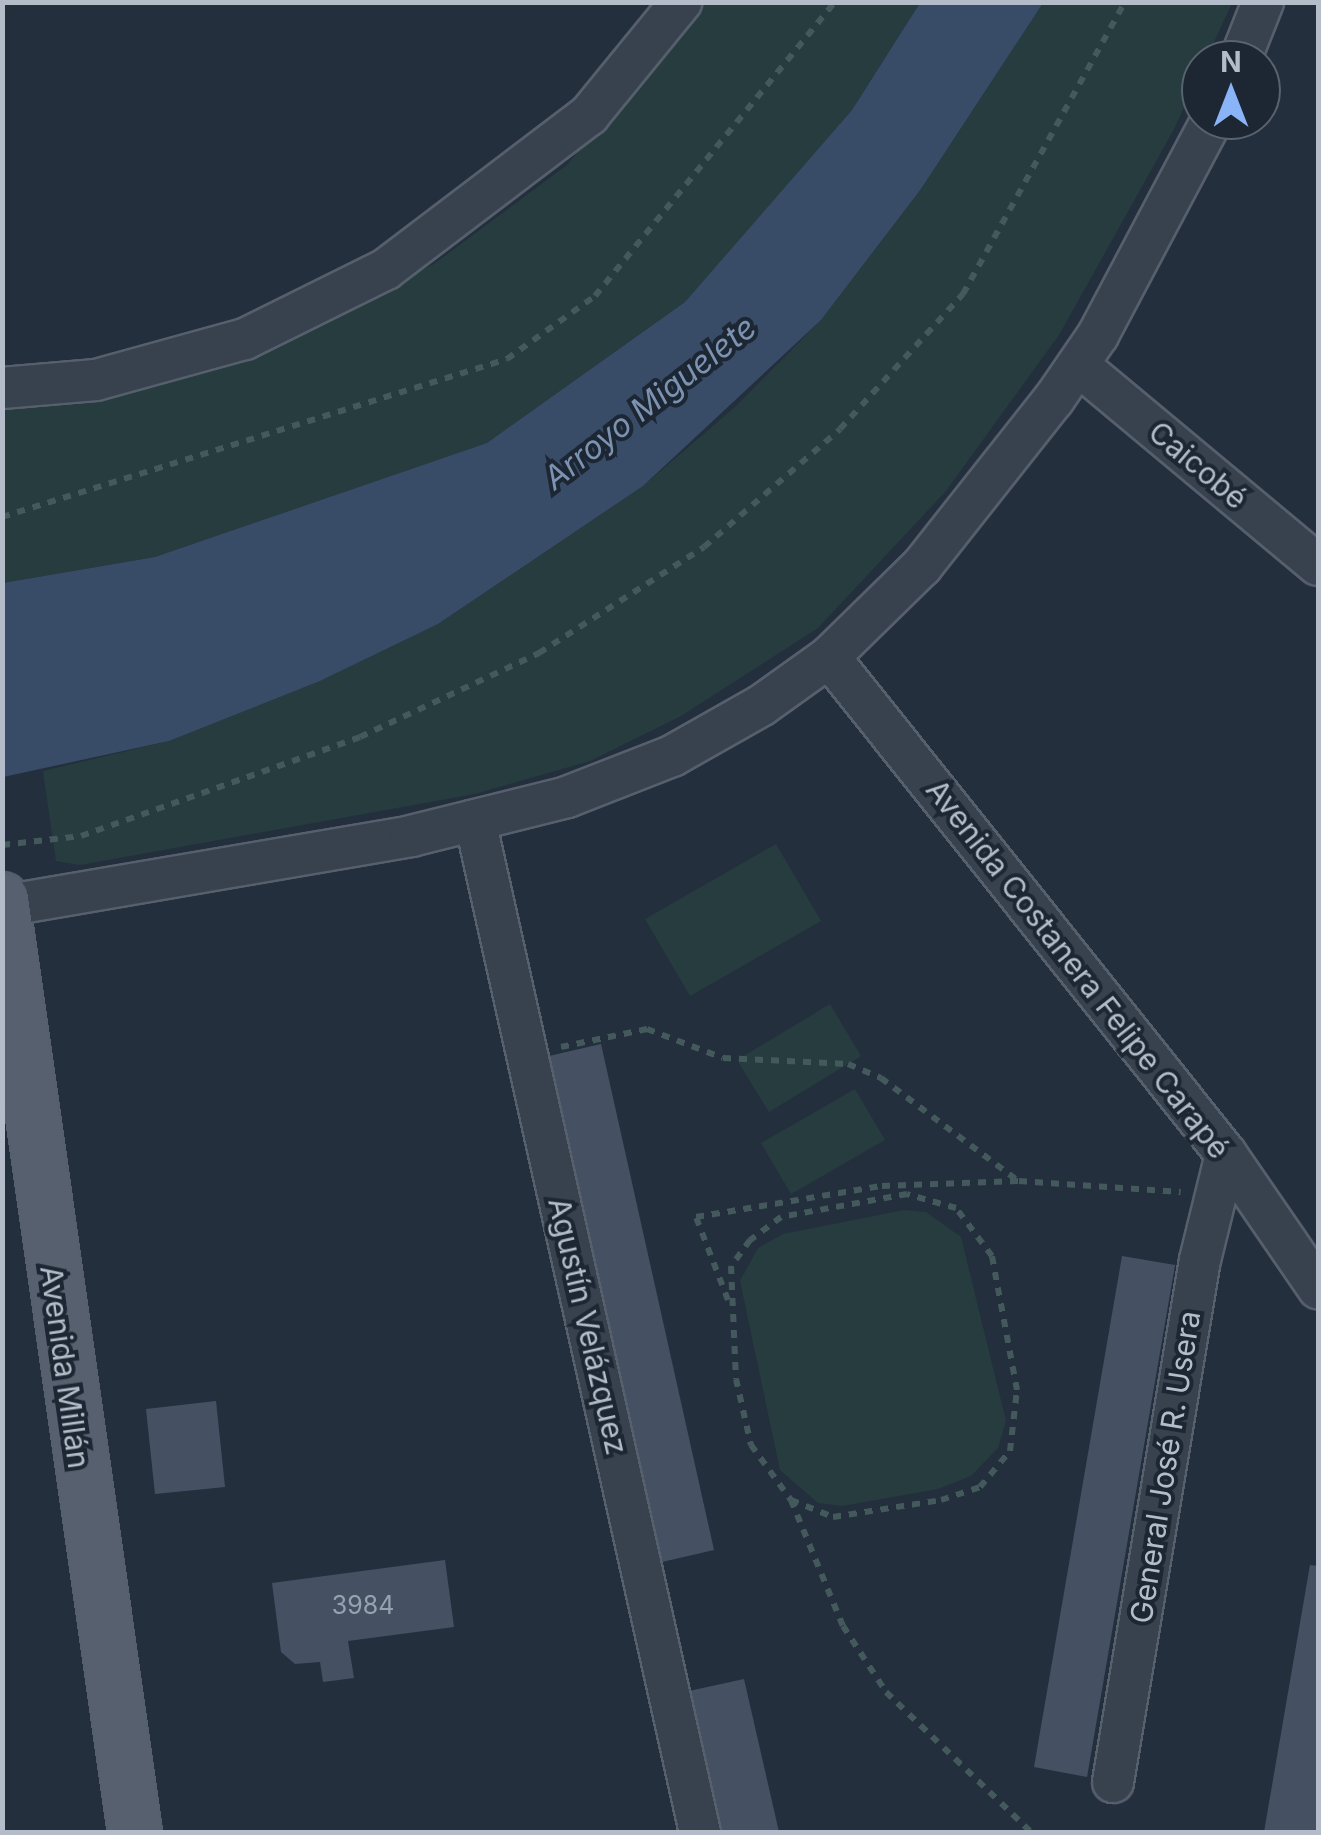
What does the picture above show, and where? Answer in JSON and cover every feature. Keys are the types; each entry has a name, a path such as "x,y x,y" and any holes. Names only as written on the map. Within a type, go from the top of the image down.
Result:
{"main road":[{"name":"Avenida Millán","path":"3,903 135,1832"}],"street":[{"path":"2,388 96,380 245,339 386,269 589,116 681,2"},
{"path":"1248,40 1262,2"},
{"path":"3,903 256,866 475,820 620,781 762,705 829,657 922,566 1078,365 1201,140"},
{"name":"Caicobé","path":"1078,365 1318,565"},
{"name":"Avenida Costanera Felipe Carapé","path":"829,657 1226,1154 1318,1288"},
{"name":"Agustín Velázquez","path":"475,820 700,1832"},
{"name":"General José R. Usera","path":"1113,1782 1212,1196 1226,1154"}],"path":[{"path":"2,517 508,359 595,296 835,2"},
{"path":"2,846 81,836 360,737 538,653 704,547 840,429 963,294 1124,2"},
{"path":"528,1056 647,1029 723,1058 848,1064 880,1078 1019,1181"},
{"path":"1031,1832 886,1692 842,1626 792,1500 751,1446 728,1301 696,1217 882,1186 1019,1181 1146,1185 1212,1196"},
{"path":"728,1301 732,1266 750,1240 781,1217 907,1194 956,1208 992,1256 1017,1390 1010,1451 998,1470 980,1487 942,1500 833,1518 792,1500"}],"green space":[{"path":"698,3 920,3 852,110 685,302 487,443 155,557 3,583 3,404 259,348 434,264 567,165"},
{"path":"1043,3 1232,3 1215,40 1181,40 1181,114 1059,335 946,491 818,628 681,716 590,761 475,794 80,865 56,861 43,771 169,741 320,681 438,624 643,486 735,407 821,320 921,189"},
{"path":"776,844 821,921 690,996 645,919"},
{"path":"830,1004 861,1056 769,1112 737,1060"},
{"path":"855,1089 885,1140 791,1194 761,1143"},
{"path":"904,1210 926,1212 961,1237 1006,1421 998,1448 971,1476 938,1489 842,1506 818,1503 780,1470 740,1281 758,1248 783,1234"}],"water":[{"name":"Arroyo Miguelete","path":"920,3 1043,3 921,189 821,320 643,486 438,624 320,681 169,741 3,777 3,583 155,557 487,443 685,302 852,110"}],"building":[{"path":"601,1044 714,1550 662,1562 549,1056"},
{"path":"1122,1256 1175,1265 1087,1777 1034,1767"},
{"path":"216,1401 225,1487 155,1494 146,1409"},
{"path":"445,1560 454,1627 348,1641 354,1678 323,1682 320,1662 295,1664 281,1652 272,1583"},
{"path":"1310,1565 1318,1566 1318,1832 1264,1832"},
{"path":"744,1679 779,1832 721,1832 689,1691"}]}
